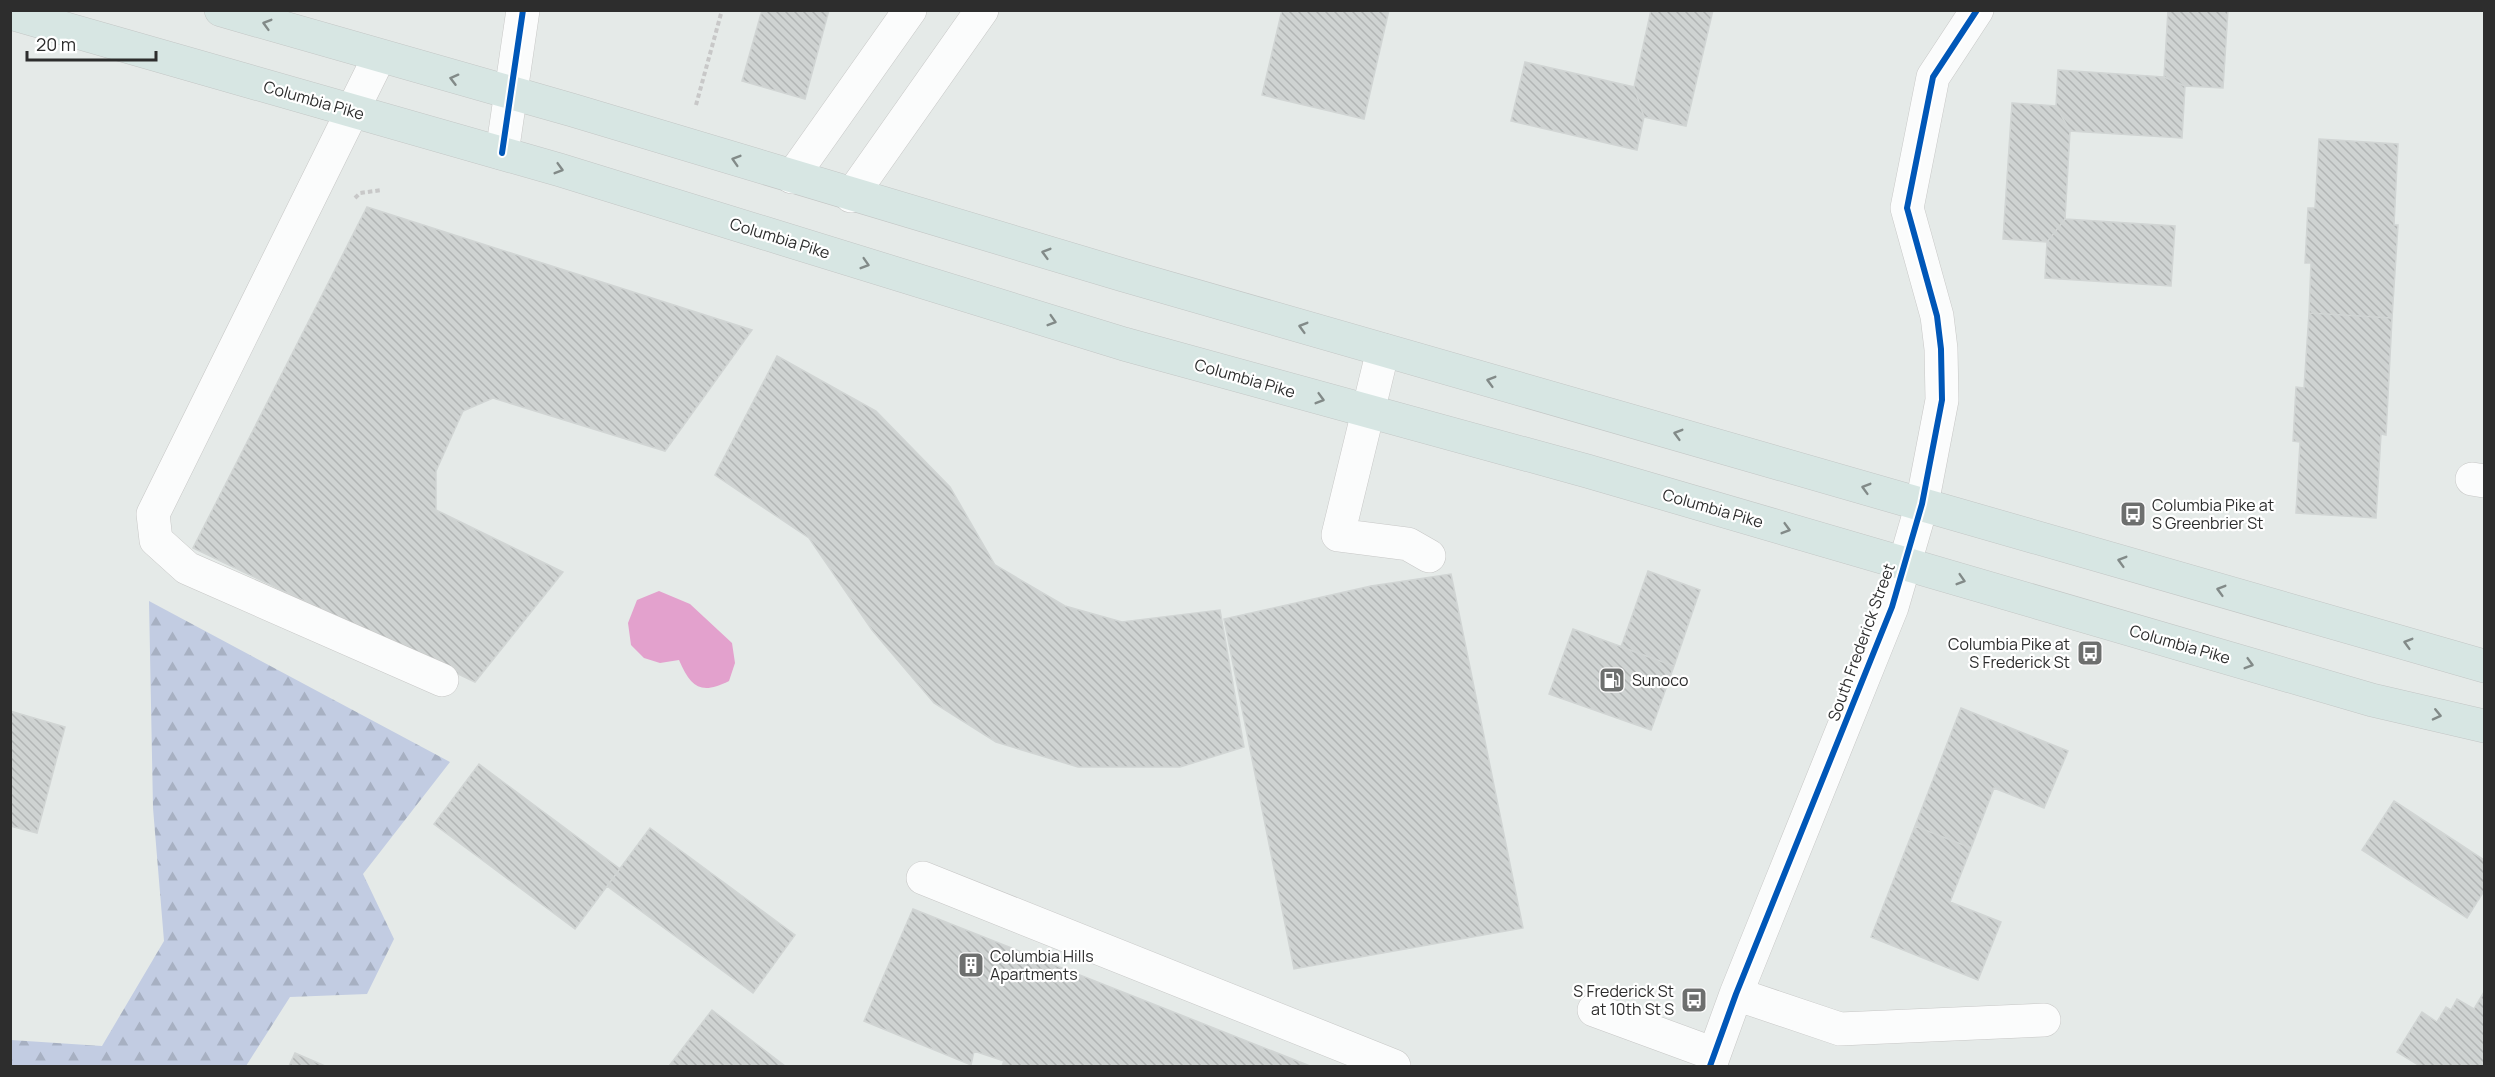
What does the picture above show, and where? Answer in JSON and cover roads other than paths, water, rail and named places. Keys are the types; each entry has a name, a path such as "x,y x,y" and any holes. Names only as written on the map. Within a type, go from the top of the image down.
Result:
{"main road":[{"path":"221,10 851,196 2484,666"},
{"name":"Columbia Pike","path":"10,13 502,153 1124,344 1587,471 2372,700 2484,726"}],"street":[{"path":"502,153 523,10"},
{"path":"792,177 910,10"},
{"path":"851,196 982,10"},
{"name":"South Frederick Street","path":"1712,1060 1736,994 1892,607 1922,504 1942,400 1941,349 1937,316 1907,208 1933,77 1977,10"},
{"path":"379,57 153,514 156,540 187,568 442,680"},
{"path":"1383,350 1338,535 1408,544 1429,556"},
{"path":"923,878 1394,1066"},
{"path":"1736,994 1840,1029 2044,1020"},
{"path":"1594,1010 1712,1060"}],"place":[{"name":"Columbia Pike at S Greenbrier St","path":"2133,514"},
{"name":"Columbia Pike at S Frederick St","path":"2090,653"},
{"name":"Sunoco","path":"1612,680"},
{"name":"Columbia Hills Apartments","path":"971,965"},
{"name":"S Frederick St at 10th St S","path":"1694,1000"}]}
